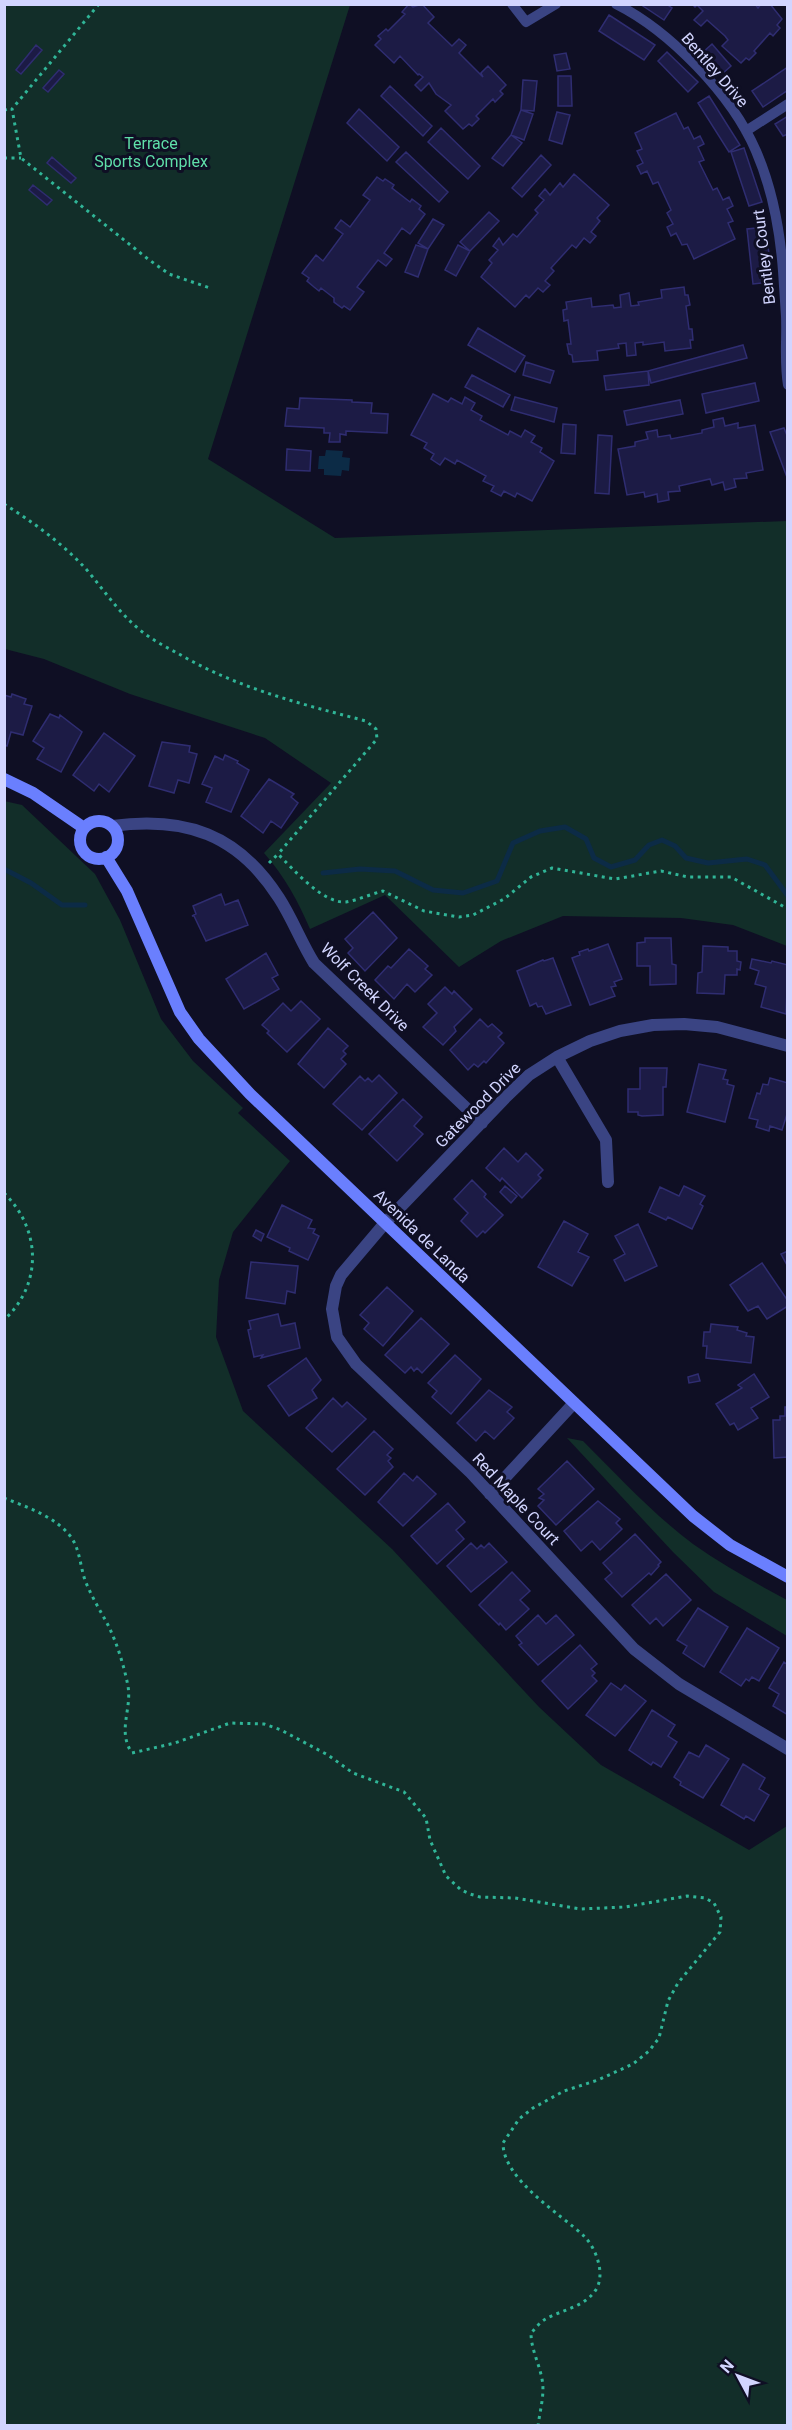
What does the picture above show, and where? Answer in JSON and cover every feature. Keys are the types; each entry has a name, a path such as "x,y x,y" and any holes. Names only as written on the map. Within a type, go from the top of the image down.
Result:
{"street":[{"path":"4,779 33,793 84,828"},
{"path":"95,821 107,822 112,826 116,831 117,843 115,849 106,857 93,858 83,850 80,839 84,828 95,821"},
{"name":"Wolf Creek Drive","path":"112,826 179,824 225,843 246,858 266,878 281,901 300,941 314,963 482,1123"},
{"name":"Avenida de Landa","path":"106,857 127,891 180,1012 199,1039 250,1094 693,1516 730,1545 788,1577"},
{"name":"Gatewood Drive","path":"385,1223 529,1075 557,1057 590,1041 620,1031 653,1025 684,1024 717,1027 788,1046"},
{"path":"557,1057 606,1140 608,1182"},
{"name":"Red Maple Court","path":"385,1223 348,1265 336,1286 332,1309 337,1337 356,1364 490,1494 634,1649 680,1684 788,1749"},
{"path":"490,1494 574,1403"}],"lane":[{"path":"512,4 526,22 556,4"},
{"name":"Bentley Drive","path":"616,4 635,14 688,56 738,117 746,131 788,104"},
{"name":"Bentley Court","path":"746,131 756,150 771,195 783,267 786,318 784,364 788,385"}],"path":[{"path":"4,110 12,108 99,4"},
{"path":"12,108 21,158"},
{"path":"4,158 21,158 155,264 170,273 210,288"},
{"path":"4,504 62,547 85,568 117,610 142,632 159,643 206,670 235,683 366,721 376,729 378,739 268,864"},
{"path":"278,854 307,882 330,899 345,902 383,891 424,911 439,915 473,915 504,898 531,877 552,868 615,879 661,871 688,877 731,877 788,909"},
{"path":"4,1192 23,1218 33,1244 34,1257 27,1292 4,1320"},
{"path":"4,1498 46,1516 71,1537 78,1552 86,1583 113,1634 128,1684 129,1701 124,1730 132,1753 175,1743 230,1724 264,1724 281,1730 328,1755 353,1773 404,1792 426,1818 430,1840 446,1876 461,1890 470,1894 480,1897 515,1898 581,1909 625,1907 674,1897 695,1896 714,1903 718,1909 721,1917 720,1932 678,1983 668,2001 659,2038 649,2051 633,2064 598,2080 564,2091 533,2108 519,2119 503,2143 505,2155 515,2173 537,2196 587,2239 601,2269 600,2284 590,2298 542,2321 531,2333 531,2344 543,2381 543,2395 537,2426"}],"green space":[{"name":"Terrace Sports Complex","path":"4,5 350,5 208,459 335,538 787,521 787,946 733,925 681,918 563,916 501,941 459,967 385,895 310,929 290,890 264,853 331,783 265,738 130,694 44,659 5,649"},
{"path":"4,801 22,805 95,874 120,920 161,1019 193,1061 243,1108 238,1113 290,1161 233,1232 219,1280 216,1337 243,1411 392,1549 539,1707 601,1765 749,1850 787,1826 787,2425 5,2425"},
{"path":"567,1438 583,1441 650,1507 693,1544 739,1574 787,1600 787,1636 714,1592 673,1552"}],"water":[{"path":"326,450 343,451 342,457 350,458 349,471 342,470 341,476 324,475 324,469 318,469 319,456 325,456"}],"building":[{"path":"409,4 413,7 422,4 434,17 428,23 452,46 459,39 466,45 459,53 483,77 481,73 488,66 506,85 500,91 503,94 495,102 493,99 476,116 479,119 472,126 469,124 463,129 445,111 451,105 436,94 429,83 421,91 415,85 423,77 418,75 400,56 394,63 375,45 381,39 378,36 386,29 388,31 405,14 402,12"},
{"path":"640,4 666,4 672,8 664,20"},
{"path":"692,4 755,4 758,8 761,4 770,4 782,19 777,25 780,28 773,36 770,33 754,51 756,53 749,60 746,58 741,63 722,46 728,40 725,36 707,20 701,26 694,20 703,11 697,5 695,7"},
{"path":"609,15 655,45 644,60 599,31"},
{"path":"712,44 731,66 721,75 702,53"},
{"path":"36,45 42,50 21,74 16,70"},
{"path":"667,52 698,82 688,92 658,61"},
{"path":"566,53 570,69 557,71 554,55"},
{"path":"788,67 788,90 763,107 752,91"},
{"path":"59,70 64,74 48,92 43,88"},
{"path":"558,76 571,76 572,106 558,106"},
{"path":"523,80 537,81 534,111 521,110"},
{"path":"390,86 432,126 423,136 381,96"},
{"path":"709,96 740,145 729,152 698,103"},
{"path":"359,109 399,147 387,161 347,123"},
{"path":"521,110 533,114 524,140 511,135"},
{"path":"557,112 570,115 562,144 549,140"},
{"path":"676,113 684,129 688,127 694,139 700,136 704,144 698,147 704,160 699,162 713,190 717,188 723,200 729,197 733,206 727,209 733,221 728,223 735,239 694,259 687,244 682,245 676,233 671,236 667,227 673,224 667,213 671,210 658,182 653,184 647,171 641,174 637,166 643,163 637,151 642,149 635,133"},
{"path":"788,116 788,134 783,136 775,124"},
{"path":"441,128 480,166 468,179 428,142"},
{"path":"511,135 522,143 503,166 492,158"},
{"path":"744,148 762,202 749,206 731,152"},
{"path":"406,152 448,192 439,202 396,162"},
{"path":"541,155 551,165 522,197 512,188"},
{"path":"52,157 76,178 71,183 47,163"},
{"path":"574,174 609,205 597,218 600,221 591,232 596,236 590,243 584,238 576,248 572,245 551,268 554,271 545,281 550,285 543,292 538,288 529,298 526,295 515,307 481,277 492,263 489,260 498,250 493,246 499,238 503,245 513,234 517,237 538,213 535,210 544,200 539,196 545,189 550,195 560,183 563,187"},
{"path":"377,177 394,185 392,188 410,202 412,199 421,206 419,209 425,214 410,234 402,228 384,253 392,259 386,266 378,260 357,287 364,292 350,310 334,302 334,298 321,288 319,291 307,281 309,278 302,273 316,255 323,261 343,234 335,228 341,220 350,227 370,200 363,195"},
{"path":"33,185 52,200 47,205 29,190"},
{"path":"489,212 499,221 470,251 460,242"},
{"path":"433,219 444,225 428,249 418,243"},
{"path":"766,227 772,282 753,284 747,229"},
{"path":"416,245 428,249 418,277 405,272"},
{"path":"458,245 470,251 456,276 445,270"},
{"path":"684,287 690,305 686,306 689,329 692,329 691,348 665,351 664,342 643,345 643,342 635,343 636,355 627,356 626,343 618,344 619,348 597,351 598,360 573,362 567,344 571,344 568,320 564,321 563,310 567,309 566,302 591,298 592,307 613,305 614,308 621,307 620,295 629,293 631,306 639,305 638,302 662,298 661,290"},
{"path":"478,328 525,356 515,372 468,345"},
{"path":"743,345 747,358 651,383 648,371"},
{"path":"526,362 554,371 550,383 523,375"},
{"path":"648,371 649,385 606,390 604,376"},
{"path":"472,375 510,395 503,407 465,387"},
{"path":"755,383 759,401 706,413 702,394"},
{"path":"433,394 448,402 451,398 462,404 465,397 475,403 471,410 482,416 480,420 508,435 510,431 521,437 525,430 535,436 531,442 542,448 540,452 554,461 532,501 517,493 515,497 504,491 501,496 491,491 494,486 483,481 486,476 457,460 455,464 445,458 440,465 431,459 434,454 424,448 427,443 411,435"},
{"path":"515,397 557,408 554,422 511,410"},
{"path":"300,398 372,403 371,413 388,414 387,433 346,431 346,435 340,434 340,442 329,442 330,433 324,433 324,428 285,426 287,408 299,409"},
{"path":"680,400 683,414 627,425 624,411"},
{"path":"723,418 725,426 738,423 738,428 755,425 763,470 746,473 747,478 734,479 736,487 725,490 723,482 712,485 710,479 679,486 680,491 668,492 669,500 658,502 657,494 645,497 644,492 627,495 618,449 635,446 635,442 648,439 646,432 657,430 658,437 670,435 671,439 702,433 702,430 714,427 713,420"},
{"path":"563,424 576,425 575,454 561,453"},
{"path":"784,428 788,438 788,480 770,432"},
{"path":"598,435 612,436 609,494 595,493"},
{"path":"287,449 311,451 310,471 286,470"},
{"path":"12,694 26,699 24,704 32,706 23,735 11,732 7,746 4,745 4,695 11,697"},
{"path":"50,714 59,718 60,715 82,732 61,772 37,759 44,748 33,741"},
{"path":"104,733 135,756 109,792 99,784 94,791 73,775"},
{"path":"162,742 190,746 189,752 197,754 189,783 178,780 174,793 149,786"},
{"path":"225,755 238,761 237,763 249,770 231,812 206,802 212,788 202,784 215,756 223,760"},
{"path":"269,779 294,794 291,797 298,803 281,828 271,821 263,833 241,816"},
{"path":"221,894 225,905 238,900 248,925 206,941 192,916 196,914 193,906"},
{"path":"373,912 397,938 365,971 348,953 353,948 345,939"},
{"path":"645,938 671,938 672,964 676,965 676,984 650,985 650,966 637,966 637,943 645,942"},
{"path":"608,944 622,979 614,982 616,986 611,987 615,996 590,1005 572,958 580,955 579,952"},
{"path":"703,946 728,947 728,951 737,951 737,961 741,962 740,970 737,969 737,975 725,975 724,994 697,993 698,973 702,972"},
{"path":"409,949 428,966 425,969 432,975 415,992 407,984 394,999 375,980 388,966 391,968"},
{"path":"266,953 278,975 272,978 279,989 244,1009 226,979"},
{"path":"553,958 571,1005 546,1014 542,1006 538,1007 536,1003 530,1006 517,971"},
{"path":"752,959 788,965 786,1014 761,1007 766,987 755,984 759,971 750,968"},
{"path":"445,987 452,994 454,991 472,1009 454,1027 456,1031 443,1045 423,1027 437,1013 428,1004"},
{"path":"301,1001 320,1019 287,1052 262,1025 283,1003 291,1011"},
{"path":"480,1019 488,1027 492,1024 502,1033 498,1037 504,1043 486,1063 484,1061 478,1067 474,1064 468,1070 450,1050"},
{"path":"328,1028 348,1046 343,1051 346,1054 341,1059 346,1064 324,1088 298,1064"},
{"path":"699,1064 726,1070 723,1079 728,1080 727,1084 734,1086 725,1122 687,1112"},
{"path":"640,1068 667,1068 666,1087 663,1087 663,1115 642,1116 638,1115 638,1112 628,1112 628,1089 640,1089"},
{"path":"379,1075 397,1093 362,1130 333,1104 360,1076 365,1081 368,1078 372,1082"},
{"path":"770,1078 788,1083 788,1111 782,1130 770,1126 769,1131 756,1127 758,1120 749,1118 757,1093 760,1094 763,1084 768,1085"},
{"path":"403,1099 422,1117 414,1126 423,1134 397,1161 369,1134"},
{"path":"504,1148 518,1162 526,1153 543,1170 538,1175 541,1178 522,1198 502,1178 500,1181 486,1168"},
{"path":"472,1180 486,1194 484,1197 503,1215 485,1233 483,1231 477,1237 461,1221 468,1213 454,1199"},
{"path":"505,1186 517,1196 511,1203 500,1192"},
{"path":"684,1186 705,1196 700,1204 703,1206 692,1229 668,1217 666,1220 649,1212 660,1187 679,1196"},
{"path":"282,1205 312,1220 308,1228 315,1229 313,1233 319,1236 308,1260 267,1237"},
{"path":"564,1221 588,1234 578,1252 589,1257 572,1286 538,1267"},
{"path":"638,1224 657,1266 625,1281 614,1260 625,1254 615,1236"},
{"path":"256,1230 264,1234 261,1241 253,1236"},
{"path":"788,1251 788,1267 781,1254"},
{"path":"251,1262 298,1266 295,1293 287,1291 285,1304 246,1298"},
{"path":"762,1263 788,1301 788,1306 767,1319 758,1306 748,1311 730,1285"},
{"path":"387,1287 413,1311 383,1346 364,1329 369,1323 360,1315"},
{"path":"278,1314 281,1326 295,1323 300,1348 261,1358 263,1355 254,1357 248,1330 251,1329 249,1321"},
{"path":"421,1318 449,1344 422,1373 417,1368 414,1371 411,1367 405,1373 385,1355"},
{"path":"711,1324 738,1327 737,1330 747,1333 746,1336 754,1337 751,1363 706,1358 707,1346 703,1346 704,1332 710,1332"},
{"path":"455,1355 481,1379 451,1414 432,1397 437,1391 428,1383"},
{"path":"306,1358 321,1380 312,1390 317,1398 289,1416 268,1386"},
{"path":"698,1374 700,1381 689,1383 688,1377"},
{"path":"754,1374 769,1397 751,1408 758,1418 738,1430 734,1423 730,1425 716,1404 742,1388 738,1385"},
{"path":"489,1390 512,1407 507,1412 514,1418 494,1439 485,1431 476,1441 457,1423"},
{"path":"333,1398 342,1407 347,1402 366,1419 332,1452 306,1428"},
{"path":"785,1407 788,1407 788,1457 774,1458 773,1420 780,1420 780,1416 785,1416"},
{"path":"374,1431 393,1449 387,1455 391,1458 388,1461 393,1467 365,1495 337,1469"},
{"path":"567,1461 594,1489 556,1525 538,1506 544,1500 539,1498 544,1494 538,1489"},
{"path":"404,1473 413,1481 417,1476 436,1494 403,1526 378,1502"},
{"path":"598,1501 620,1519 616,1523 622,1529 600,1550 592,1541 581,1551 564,1531"},
{"path":"448,1503 465,1522 456,1530 464,1539 437,1564 411,1536"},
{"path":"635,1534 661,1562 651,1575 649,1573 622,1597 605,1579 612,1573 603,1563"},
{"path":"471,1543 477,1549 481,1545 484,1548 489,1543 507,1562 471,1592 447,1566"},
{"path":"512,1572 530,1591 520,1600 529,1609 506,1630 479,1605"},
{"path":"666,1574 691,1600 663,1626 656,1618 650,1624 632,1605"},
{"path":"698,1608 728,1627 704,1667 683,1653 687,1646 677,1640"},
{"path":"538,1615 546,1624 556,1615 574,1635 538,1665 519,1645 522,1643 516,1636"},
{"path":"747,1628 779,1648 759,1681 752,1677 749,1681 746,1679 741,1686 720,1672"},
{"path":"580,1645 597,1664 591,1669 595,1673 592,1676 597,1681 568,1709 542,1681"},
{"path":"784,1662 788,1665 788,1715 773,1706 779,1694 769,1688"},
{"path":"611,1683 621,1690 625,1685 646,1701 615,1736 586,1715"},
{"path":"652,1710 675,1725 668,1736 677,1742 661,1767 653,1762 651,1765 629,1750"},
{"path":"706,1745 729,1759 703,1798 680,1785 681,1782 674,1777 689,1752 699,1757"},
{"path":"743,1764 765,1778 759,1789 769,1795 754,1821 746,1816 744,1819 721,1805"}],"waterway":[{"path":"323,873 360,869 395,871 433,890 463,893 497,881 513,843 540,831 565,827 586,839 594,858 611,867 635,860 649,845 662,840 675,846 686,858 708,863 747,859 765,865 788,896"},
{"path":"4,869 31,883 62,905 85,905"}]}
